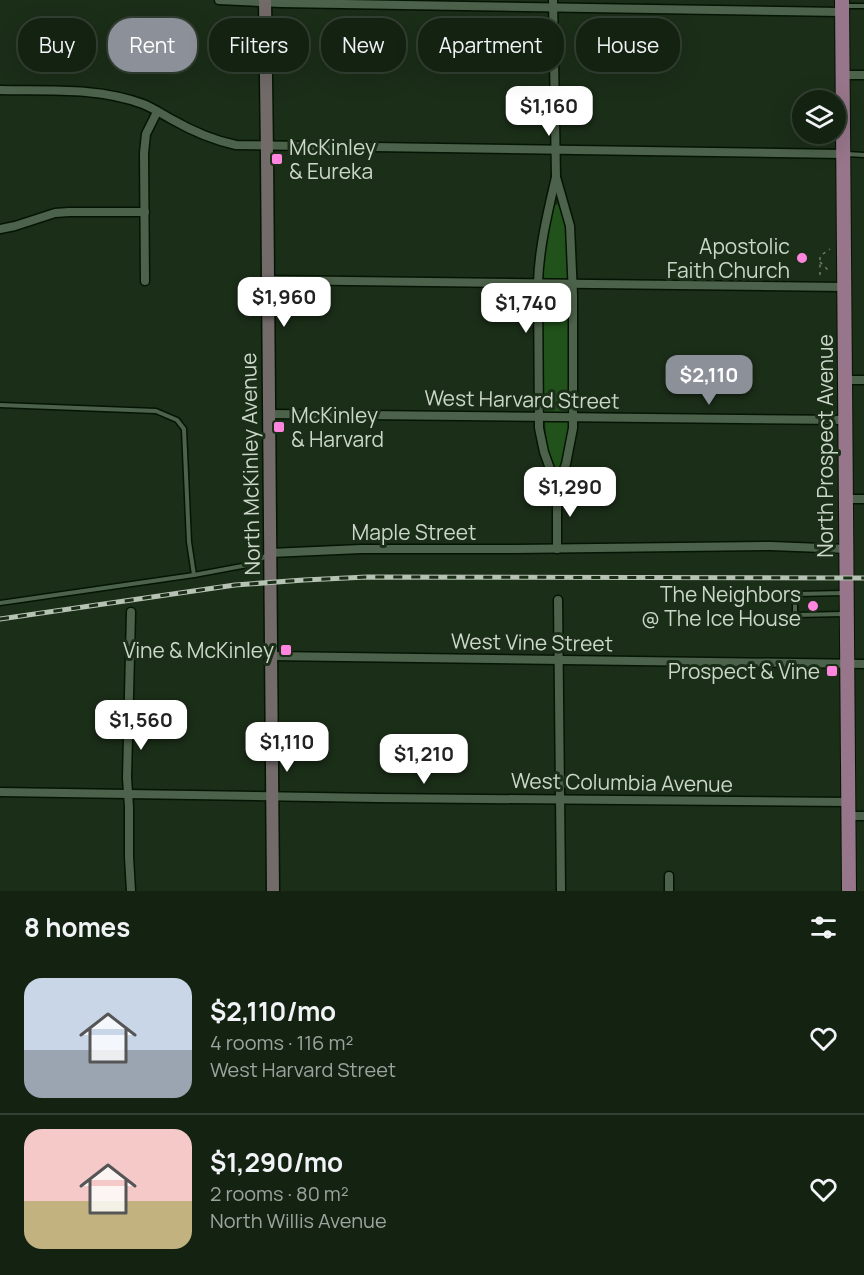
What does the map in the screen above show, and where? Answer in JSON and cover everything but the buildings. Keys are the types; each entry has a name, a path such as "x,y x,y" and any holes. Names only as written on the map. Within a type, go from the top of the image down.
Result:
{"main road":[{"name":"North Prospect Avenue","path":"842,6 849,891"}],"street":[{"path":"219,0 842,6"},
{"name":"North McKinley Avenue","path":"265,1 273,891"},
{"path":"553,4 556,177 570,226 573,417 566,464 557,488 557,549"},
{"path":"843,75 864,75"},
{"path":"0,90 100,93 118,97 142,104 221,142 236,145 843,154"},
{"path":"145,281 145,141 157,112"},
{"path":"556,177 547,218 538,283 539,428 541,441 557,488"},
{"path":"0,229 55,213 145,212"},
{"path":"268,280 844,287"},
{"path":"845,380 864,380"},
{"name":"West Harvard Street","path":"269,414 845,420"},
{"path":"846,499 864,499"},
{"name":"Maple Street","path":"270,553 361,549 771,546 847,549"},
{"path":"558,600 561,891"},
{"path":"131,612 127,778 131,891"},
{"name":"West Vine Street","path":"271,656 864,664"},
{"name":"West Columbia Avenue","path":"0,792 561,799 848,809 864,816"},
{"path":"669,876 669,891"}],"lane":[{"path":"842,6 864,6"},
{"path":"843,154 864,155"},
{"path":"0,405 156,411 177,420 184,429 189,542 194,575"},
{"path":"0,603 194,575 253,564 270,553"},
{"path":"847,593 795,594 795,615 847,614"}],"path":[{"path":"820,275 820,256 830,249"},
{"path":"820,262 830,272"}],"green space":[{"path":"558,204 566,226 570,400 569,432 561,467 557,470 547,445 543,400 542,303 543,263 551,211 553,206"}],"railway":[{"path":"0,619 235,585 367,577 864,578"}],"place":[{"name":"McKinley & Eureka","path":"277,159"},
{"name":"Apostolic Faith Church","path":"802,258"},
{"name":"McKinley & Harvard","path":"279,427"},
{"name":"The Neighbors @ The Ice House","path":"813,606"},
{"name":"Vine & McKinley","path":"286,650"},
{"name":"Prospect & Vine","path":"832,671"}]}
